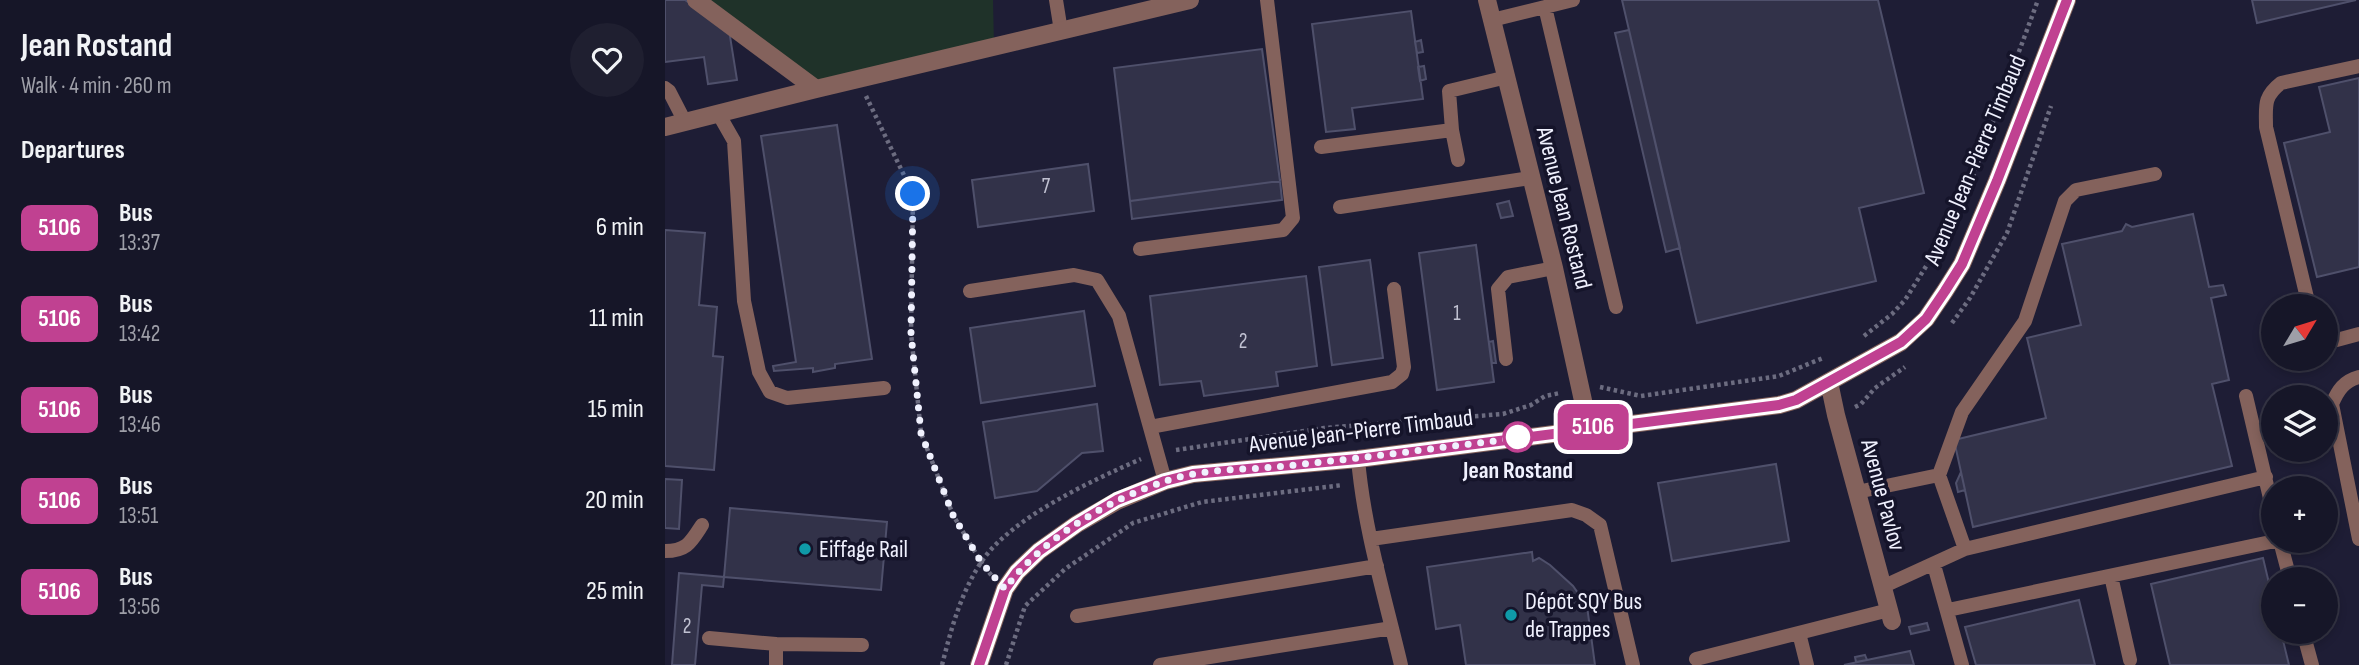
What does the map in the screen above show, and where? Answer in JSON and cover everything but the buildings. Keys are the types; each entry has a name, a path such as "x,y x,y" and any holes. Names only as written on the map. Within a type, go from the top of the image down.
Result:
{"street":[{"path":"696,0 816,89"},
{"path":"665,127 1190,0"},
{"name":"Avenue Jean Rostand","path":"1487,0 1554,268 1589,428"},
{"name":"Avenue Jean-Pierre Timbaud","path":"979,665 1005,589 1017,572 1039,551 1077,524 1117,500 1165,481 1193,474 1358,459 1779,405 1796,400 1901,342 1926,319 1962,264 2067,0"},
{"name":"Avenue Pavlov","path":"1829,382 1890,615"}],"lane":[{"path":"1056,0 1061,30"},
{"path":"1140,249 1283,230 1293,218 1267,0"},
{"path":"1492,20 1573,0"},
{"path":"1545,7 1616,307"},
{"path":"2306,294 2266,127 2266,102 2271,91 2281,83 2359,66"},
{"path":"1458,160 1448,91 1507,78"},
{"path":"665,88 685,122"},
{"path":"718,113 734,141 744,301 759,372 770,392 787,398 884,388"},
{"path":"1321,147 1452,130"},
{"path":"1965,549 1939,475 1962,412 2025,321 2065,201 2076,190 2155,174"},
{"path":"1340,207 1530,178"},
{"path":"1506,359 1498,289 1508,277 1554,268"},
{"path":"970,291 1074,275 1097,280 1119,316 1165,481"},
{"path":"1150,427 1392,382 1402,374 1404,367 1394,289"},
{"path":"2338,340 2359,334"},
{"path":"2359,377 2349,380 2337,392 2332,404 2359,539"},
{"path":"2246,397 2266,476"},
{"path":"1358,459 1371,539 1401,665"},
{"path":"1857,492 1939,475"},
{"path":"1882,587 1965,549 2261,478"},
{"path":"1371,539 1572,510 1586,515 1600,525 1633,665"},
{"path":"665,551 680,551 692,541 702,525"},
{"path":"1948,610 2261,545"},
{"path":"1934,565 1962,665"},
{"path":"1077,616 1377,566"},
{"path":"2111,576 2130,660"},
{"path":"1696,659 1799,633 1890,615"},
{"path":"1160,665 1392,628"},
{"path":"1799,633 1807,665"},
{"path":"709,638 775,644 862,645"},
{"path":"775,644 776,665"},
{"path":"2306,644 2312,665"}],"path":[{"path":"1964,200 2038,0"},
{"path":"857,79 913,194 911,333 921,433 953,515 981,562 1005,589"},
{"path":"1862,338 1905,300 1959,213"},
{"path":"1600,387 1641,396 1693,389 1779,376 1831,355"},
{"path":"1006,665 1025,606 1065,569 1133,523 1202,502 1325,487"}],"green space":[{"path":"708,0 993,0 994,45 816,87"}],"bus line":[{"name":"5106","path":"979,665 1005,589 1017,572 1039,551 1077,524 1117,500 1165,481 1193,474 1358,459 1779,405 1796,400 1901,342 1926,319 1962,264 2067,0"}],"place":[{"name":"Jean Rostand","path":"1518,437"},
{"name":"Eiffage Rail","path":"805,549"},
{"name":"Dépôt SQY Bus de Trappes","path":"1511,615"}],"route":[{"path":"913,194 911,333 921,433 953,515 981,562 1005,589 1017,572 1039,551 1077,524 1117,500 1165,481 1193,474 1358,459 1518,437"}]}
